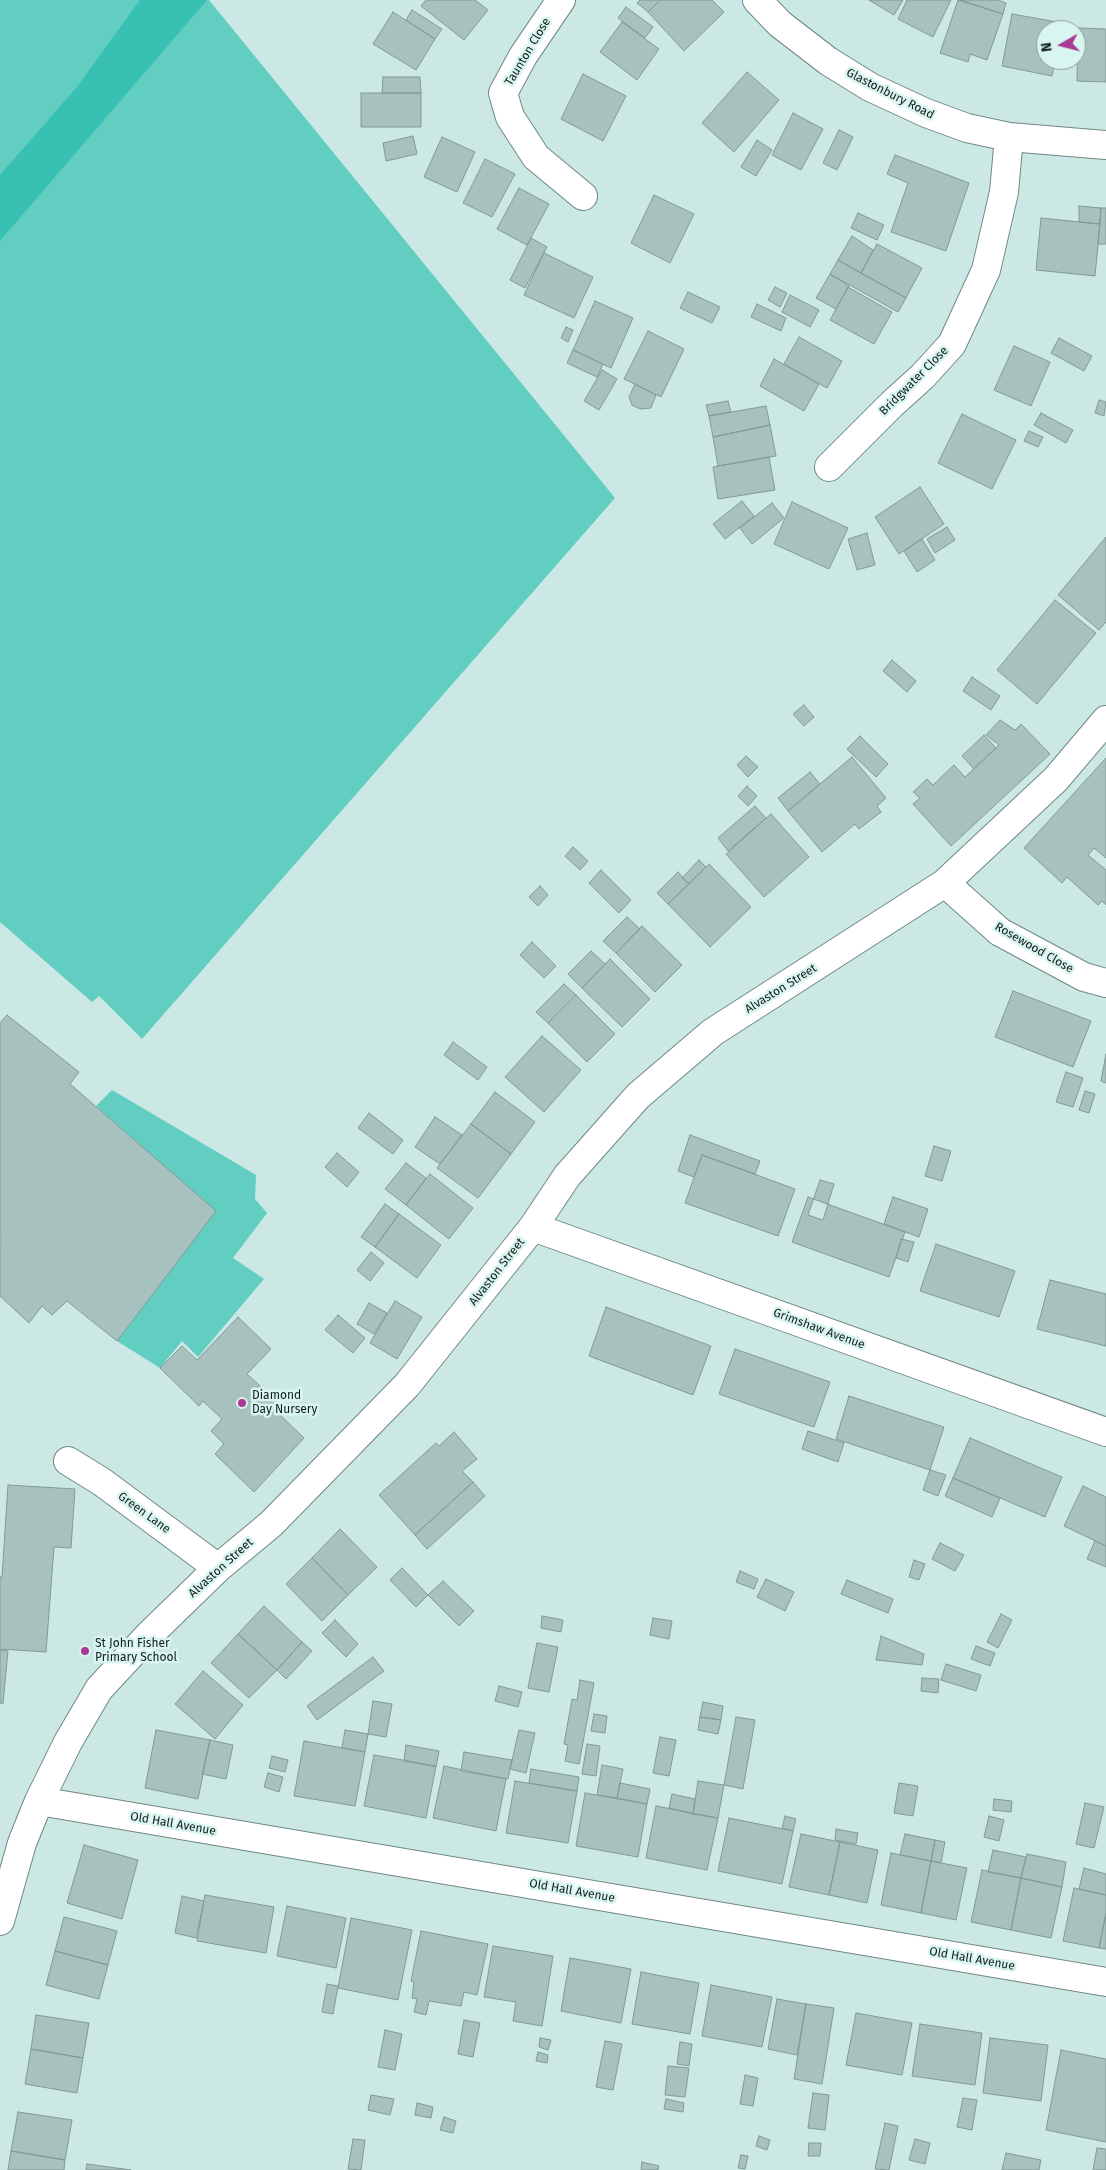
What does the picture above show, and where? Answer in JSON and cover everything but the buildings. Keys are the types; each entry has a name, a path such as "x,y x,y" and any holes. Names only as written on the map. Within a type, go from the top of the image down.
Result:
{"street":[{"name":"Taunton Close","path":"561,0 523,56 503,92 510,117 536,157 583,196"},
{"name":"Glastonbury Road","path":"757,0 780,24 816,52 870,87 907,105 948,122 1009,137 1106,145"},
{"name":"Bridgwater Close","path":"829,467 923,376 952,344 986,270 1004,192 1009,137"},
{"name":"Alvaston Street","path":"0,1921 11,1840 39,1801 68,1742 98,1689 149,1635 218,1568 270,1524 407,1385 533,1227 567,1176 638,1096 713,1032 945,883 1056,779 1106,720"},
{"name":"Rosewood Close","path":"945,883 1000,932 1084,977 1106,982"},
{"name":"Grimshaw Avenue","path":"533,1227 1106,1432"},
{"name":"Green Lane","path":"68,1461 102,1482 218,1568"},
{"name":"Old Hall Avenue","path":"39,1801 1106,1982"}],"shaded area":[{"path":"0,0 209,0 615,498 142,1039 99,996 92,1002 0,922"},
{"path":"140,0 207,0 0,241 0,175 77,87"},
{"path":"112,1090 256,1175 255,1199 267,1213 233,1258 264,1279 198,1357 182,1341 160,1368 117,1341 215,1211 96,1106"}],"place":[{"name":"Diamond Day Nursery","path":"242,1403"},
{"name":"St John Fisher Primary School","path":"85,1651"}]}
